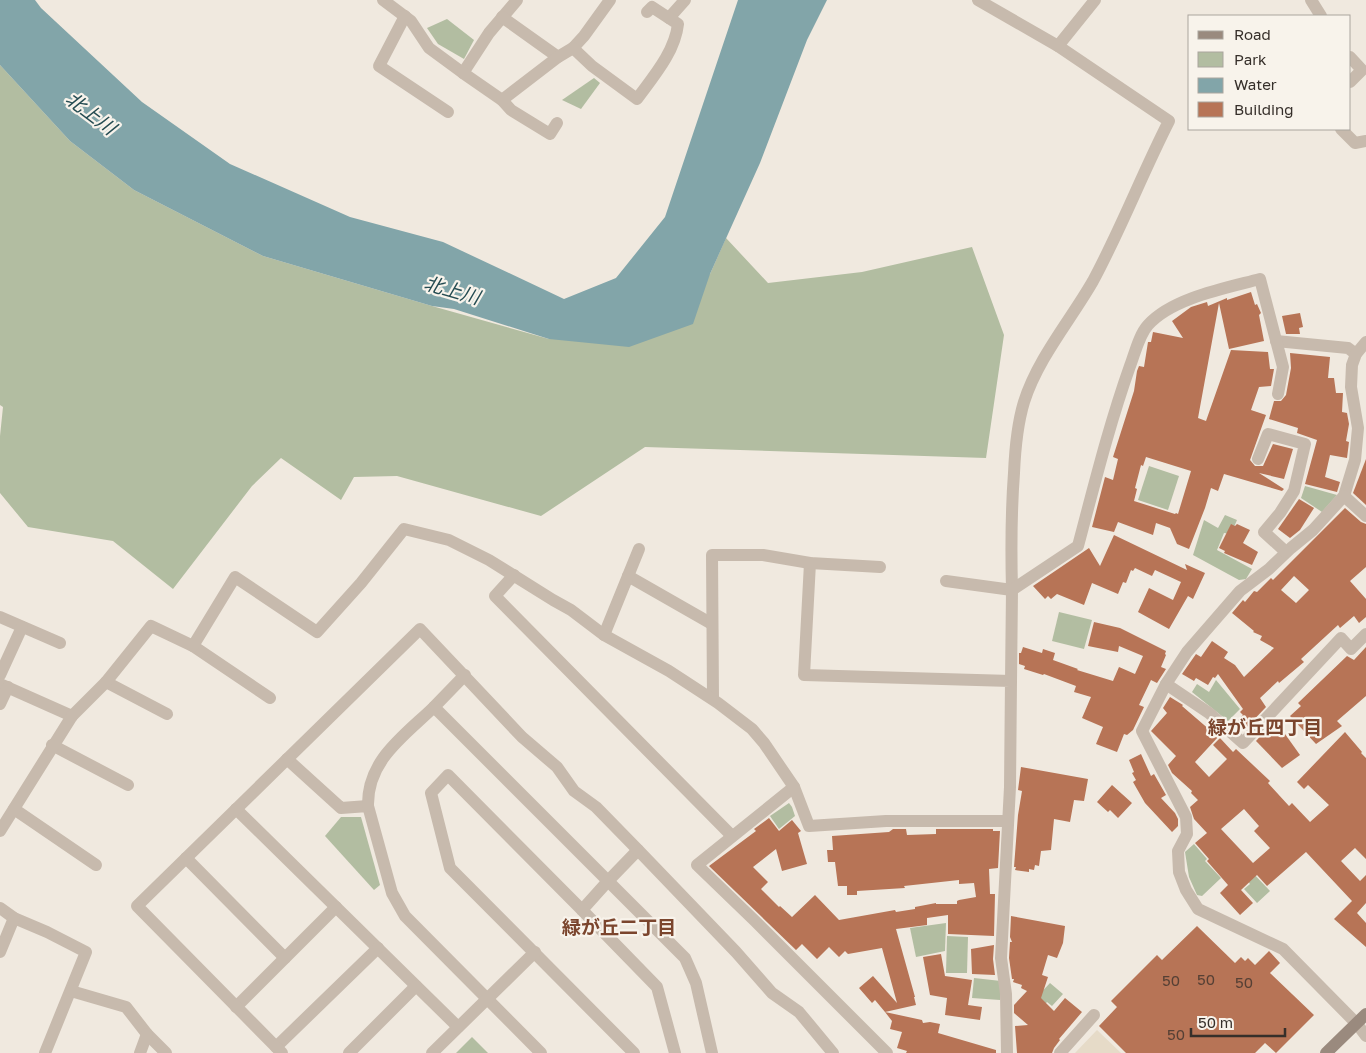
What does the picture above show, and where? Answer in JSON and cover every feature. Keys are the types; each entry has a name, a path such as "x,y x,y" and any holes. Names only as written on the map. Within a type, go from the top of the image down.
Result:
{"street":[{"path":"383,0 411,21 428,48 502,100 511,110 550,134 557,123"},
{"path":"463,73 489,32 517,0"},
{"path":"502,100 558,56 573,48 610,0"},
{"path":"669,18 685,0"},
{"path":"978,0 1058,46 1169,121 1148,162 1115,238 1070,319 1035,373 1024,403 1016,442 1010,518 1012,590 1010,787 1001,958 1006,994 1006,1053"},
{"path":"1058,46 1095,0"},
{"path":"1311,0 1320,15"},
{"path":"573,48 592,66 637,99 664,61 677,34 678,24 652,7 647,12"},
{"path":"404,16 379,66 448,112"},
{"path":"502,17 558,56"},
{"path":"1351,58 1362,70 1351,81"},
{"path":"1342,130 1355,143 1366,141"},
{"path":"946,581 1012,590 1078,546 1119,396 1139,341 1148,325 1162,314 1208,292 1260,279 1283,367 1278,394"},
{"path":"1276,341 1348,348 1356,354"},
{"path":"1366,342 1356,354 1352,365 1352,387 1358,428 1355,460 1344,496 1312,530 1286,552 1269,570 1240,591 1187,652 1166,684 1142,731 1186,817 1186,834 1178,851 1179,872 1186,890 1198,909 1283,949 1361,1019 1366,1036"},
{"path":"1258,459 1268,434 1305,444 1294,491 1280,513 1264,532 1286,552"},
{"path":"1344,496 1366,516"},
{"path":"193,646 235,577 317,632 362,583 404,530 449,540 489,560 571,610 604,635 713,699 752,729 764,743 794,787 808,826 886,821 1008,822"},
{"path":"604,635 639,549"},
{"path":"713,699 712,555 763,555 810,563 880,567"},
{"path":"810,563 804,675 1011,681"},
{"path":"514,576 495,596 732,836"},
{"path":"628,576 712,624"},
{"path":"0,617 60,643"},
{"path":"0,831 52,745 72,716 106,682 151,626 193,646 270,698"},
{"path":"0,675 22,627"},
{"path":"378,948 279,1050 137,906 420,629 522,737 557,767 574,791 596,807 638,850 736,952 772,993 799,1012 833,1053"},
{"path":"1166,684 1209,713 1243,742 1341,638 1351,649 1366,634"},
{"path":"465,675 389,750 380,762 368,792 368,806 392,893 405,916 486,1000 541,1053"},
{"path":"106,682 167,714"},
{"path":"0,704 4,685 72,716"},
{"path":"434,707 685,958 696,983 712,1053"},
{"path":"52,745 128,785"},
{"path":"287,759 341,808 368,806"},
{"path":"634,1053 450,868 431,793 448,775 657,987 675,1053"},
{"path":"794,787 696,865 887,1053"},
{"path":"14,809 96,865"},
{"path":"236,809 458,1027"},
{"path":"582,910 638,850"},
{"path":"186,858 285,958"},
{"path":"236,1007 336,907"},
{"path":"0,908 14,918 86,952 45,1053"},
{"path":"0,952 14,918"},
{"path":"432,1053 535,952"},
{"path":"349,1053 416,986"},
{"path":"70,991 126,1006 147,1034 166,1053"},
{"path":"1060,1053 1094,1015"},
{"path":"1326,1053 1361,1019"},
{"path":"140,1053 147,1034"}],"green space":[{"path":"447,19 474,40 464,59 438,44 427,28"},
{"path":"0,65 70,141 134,190 263,256 549,339 710,274 726,238 768,283 862,272 972,247 1004,335 986,458 645,447 541,516 397,476 354,477 341,500 281,458 252,486 173,589 113,541 28,527 0,493 0,436 3,407 0,405"},
{"path":"594,78 600,83 581,109 562,100"},
{"path":"1149,466 1179,476 1168,510 1138,500"},
{"path":"1305,486 1337,495 1322,512 1301,498"},
{"path":"1225,515 1237,520 1231,534 1224,533 1217,550 1252,569 1246,579 1239,580 1193,555 1204,520 1218,528"},
{"path":"1059,612 1092,620 1084,649 1052,641"},
{"path":"1216,680 1240,709 1228,721 1192,692 1197,684 1209,692"},
{"path":"789,803 795,816 779,829 770,816"},
{"path":"341,817 361,817 380,885 374,890 325,836"},
{"path":"1194,844 1207,859 1205,861 1221,878 1202,896 1197,895 1189,877 1185,852"},
{"path":"1251,871 1270,891 1257,903 1244,889 1250,884 1244,877"},
{"path":"946,923 945,951 916,957 910,928"},
{"path":"947,936 968,937 967,973 946,973"},
{"path":"974,978 1001,981 1000,1000 972,998"},
{"path":"1050,983 1063,994 1052,1006 1047,1002 1041,1009 1033,1001"},
{"path":"472,1037 488,1053 456,1053"}],"shaded area":[{"path":"1097,1030 1121,1053 1075,1053"}],"water":[{"name":"北上川","path":"0,0 35,0 41,8 142,102 230,164 350,217 443,242 564,299 616,278 665,217 738,0 827,0 807,40 760,163 710,274 693,324 629,347 549,339 454,309 432,306 263,256 134,190 70,141 0,65"}],"building":[{"path":"1251,292 1255,305 1257,304 1261,313 1259,315 1264,341 1229,349 1219,303 1198,418 1206,421 1231,350 1268,352 1270,369 1274,369 1271,386 1259,387 1251,410 1266,415 1250,460 1255,466 1263,466 1273,444 1293,449 1284,479 1259,473 1284,489 1282,491 1224,474 1218,491 1211,488 1189,549 1177,544 1170,528 1156,523 1153,535 1118,522 1114,532 1092,527 1105,477 1113,480 1118,459 1113,457 1134,391 1137,371 1139,366 1144,367 1148,342 1151,342 1153,332 1183,338 1172,321 1191,307 1207,302 1208,306 1227,298 1227,300","holes":["1146,457 1191,471 1178,514 1134,501 1141,465 1143,466"]},
{"path":"1300,313 1303,327 1299,328 1300,334 1286,334 1282,316"},
{"path":"1290,353 1330,357 1328,378 1334,378 1336,393 1343,393 1342,412 1347,413 1349,424 1346,441 1349,442 1347,458 1330,455 1325,477 1340,482 1337,492 1305,484 1317,440 1297,433 1298,428 1269,419 1274,401 1281,401 1286,395 1291,368"},
{"path":"1366,459 1366,505 1353,493"},
{"path":"1299,499 1314,508 1300,530 1290,538 1278,529"},
{"path":"1345,508 1366,524 1366,567 1350,581 1366,599 1366,617 1359,623 1354,616 1340,628 1338,625 1301,659 1304,662 1279,683 1278,681 1260,698 1266,707 1246,728 1238,720 1243,715 1240,712 1243,709 1218,674 1215,678 1213,677 1208,685 1196,678 1194,681 1182,674 1196,654 1201,657 1212,641 1228,652 1224,658 1235,665 1244,677 1274,648 1260,640 1262,636 1253,632 1232,613 1254,591 1257,592 1271,578 1273,580","holes":["1294,576 1309,590 1296,603 1281,590"]},
{"path":"1231,524 1235,526 1237,524 1250,530 1243,543 1258,552 1252,565 1224,553 1225,551 1219,548"},
{"path":"1114,535 1187,570 1185,564 1205,573 1193,599 1188,596 1169,629 1138,612 1149,588 1173,600 1181,582 1155,570 1152,576 1135,568 1133,571 1131,570 1126,583 1123,582 1118,594 1092,583 1084,605 1057,594 1051,599 1048,596 1045,599 1033,586 1089,548 1100,566"},
{"path":"1094,622 1120,628 1166,651 1161,667 1166,669 1157,683 1151,680 1139,705 1144,707 1133,730 1127,735 1124,734 1117,752 1096,744 1103,727 1082,718 1091,697 1074,692 1076,686 1024,669 1025,666 1019,664 1019,653 1021,653 1023,647 1042,653 1043,649 1055,653 1053,660 1077,670 1113,681 1119,667 1135,674 1143,656 1119,646 1118,652 1088,646"},
{"path":"1366,647 1366,696 1337,721 1342,726 1316,744 1290,716 1301,706 1298,703 1347,656 1354,660"},
{"path":"1170,697 1183,705 1218,737 1195,762 1209,777 1227,759 1213,745 1220,738 1233,752 1236,749 1270,781 1268,783 1289,806 1292,803 1310,822 1329,805 1308,785 1304,789 1297,782 1345,732 1362,752 1366,758 1366,859 1355,848 1341,861 1360,881 1366,875 1366,903 1357,913 1366,923 1366,947 1334,919 1352,901 1306,852 1267,886 1257,875 1241,890 1253,903 1240,915 1220,893 1228,885 1207,861 1209,859 1195,843 1207,833 1194,819 1190,807 1198,800 1191,793 1192,791 1172,773 1168,765 1176,756 1151,731 1167,713 1163,708","holes":["1244,809 1259,826 1254,831 1270,848 1253,863 1221,829"]},
{"path":"1275,720 1300,755 1282,768 1256,741"},
{"path":"1141,754 1151,776 1154,774 1166,795 1161,798 1178,819 1178,826 1172,832 1145,803 1133,782 1136,780 1129,760"},
{"path":"1021,767 1088,779 1084,801 1074,800 1070,822 1054,819 1051,850 1041,851 1039,866 1035,865 1034,870 1029,869 1029,872 1015,870 1016,867 1014,867 1022,791 1018,790"},
{"path":"1112,785 1132,803 1118,818 1110,810 1108,812 1097,802"},
{"path":"769,818 779,831 792,820 801,831 798,833 807,864 782,871 776,849 753,867 768,882 761,889 792,917 815,895 839,920 895,910 896,912 915,909 915,907 936,903 957,904 959,900 976,897 974,883 959,884 959,880 904,886 905,888 857,891 857,895 847,895 847,886 838,886 835,862 828,862 827,850 833,850 832,836 889,832 893,829 906,829 907,835 936,834 936,829 993,829 993,831 1000,831 998,868 989,869 990,894 995,894 994,936 948,934 948,915 927,918 927,925 896,929 916,1005 885,1012 875,1000 872,1003 859,988 873,976 897,1003 882,948 848,954 845,951 839,957 829,947 817,959 802,944 796,950 709,866 756,831 754,829"},
{"path":"1011,916 1065,926 1063,943 1057,958 1048,955 1042,975 1048,977 1041,998 1054,1011 1065,998 1082,1012 1059,1039 1052,1053 1017,1053 1015,1026 1028,1025 1014,1013 1014,1005 1027,991 1021,988 1022,985 1013,982 1014,979 1012,979 1009,958 1010,942 1012,942 1010,937"},
{"path":"1197,926 1235,963 1241,957 1245,961 1248,958 1255,965 1269,951 1280,963 1270,973 1314,1015 1276,1053 1265,1043 1255,1053 1126,1053 1099,1026 1117,1007 1111,1001 1157,955 1162,960"},
{"path":"994,945 995,975 972,974 971,949"},
{"path":"941,954 945,976 972,980 968,1005 982,1007 980,1020 945,1015 947,998 930,995 923,957"},
{"path":"885,1012 922,1020 923,1023 940,1024 938,1033 996,1050 996,1053 906,1053 907,1051 897,1048 902,1032 890,1029 892,1021"}],"district":[{"name":"緑が丘四丁目","path":"1265,727"},
{"name":"緑が丘二丁目","path":"619,927"}]}
